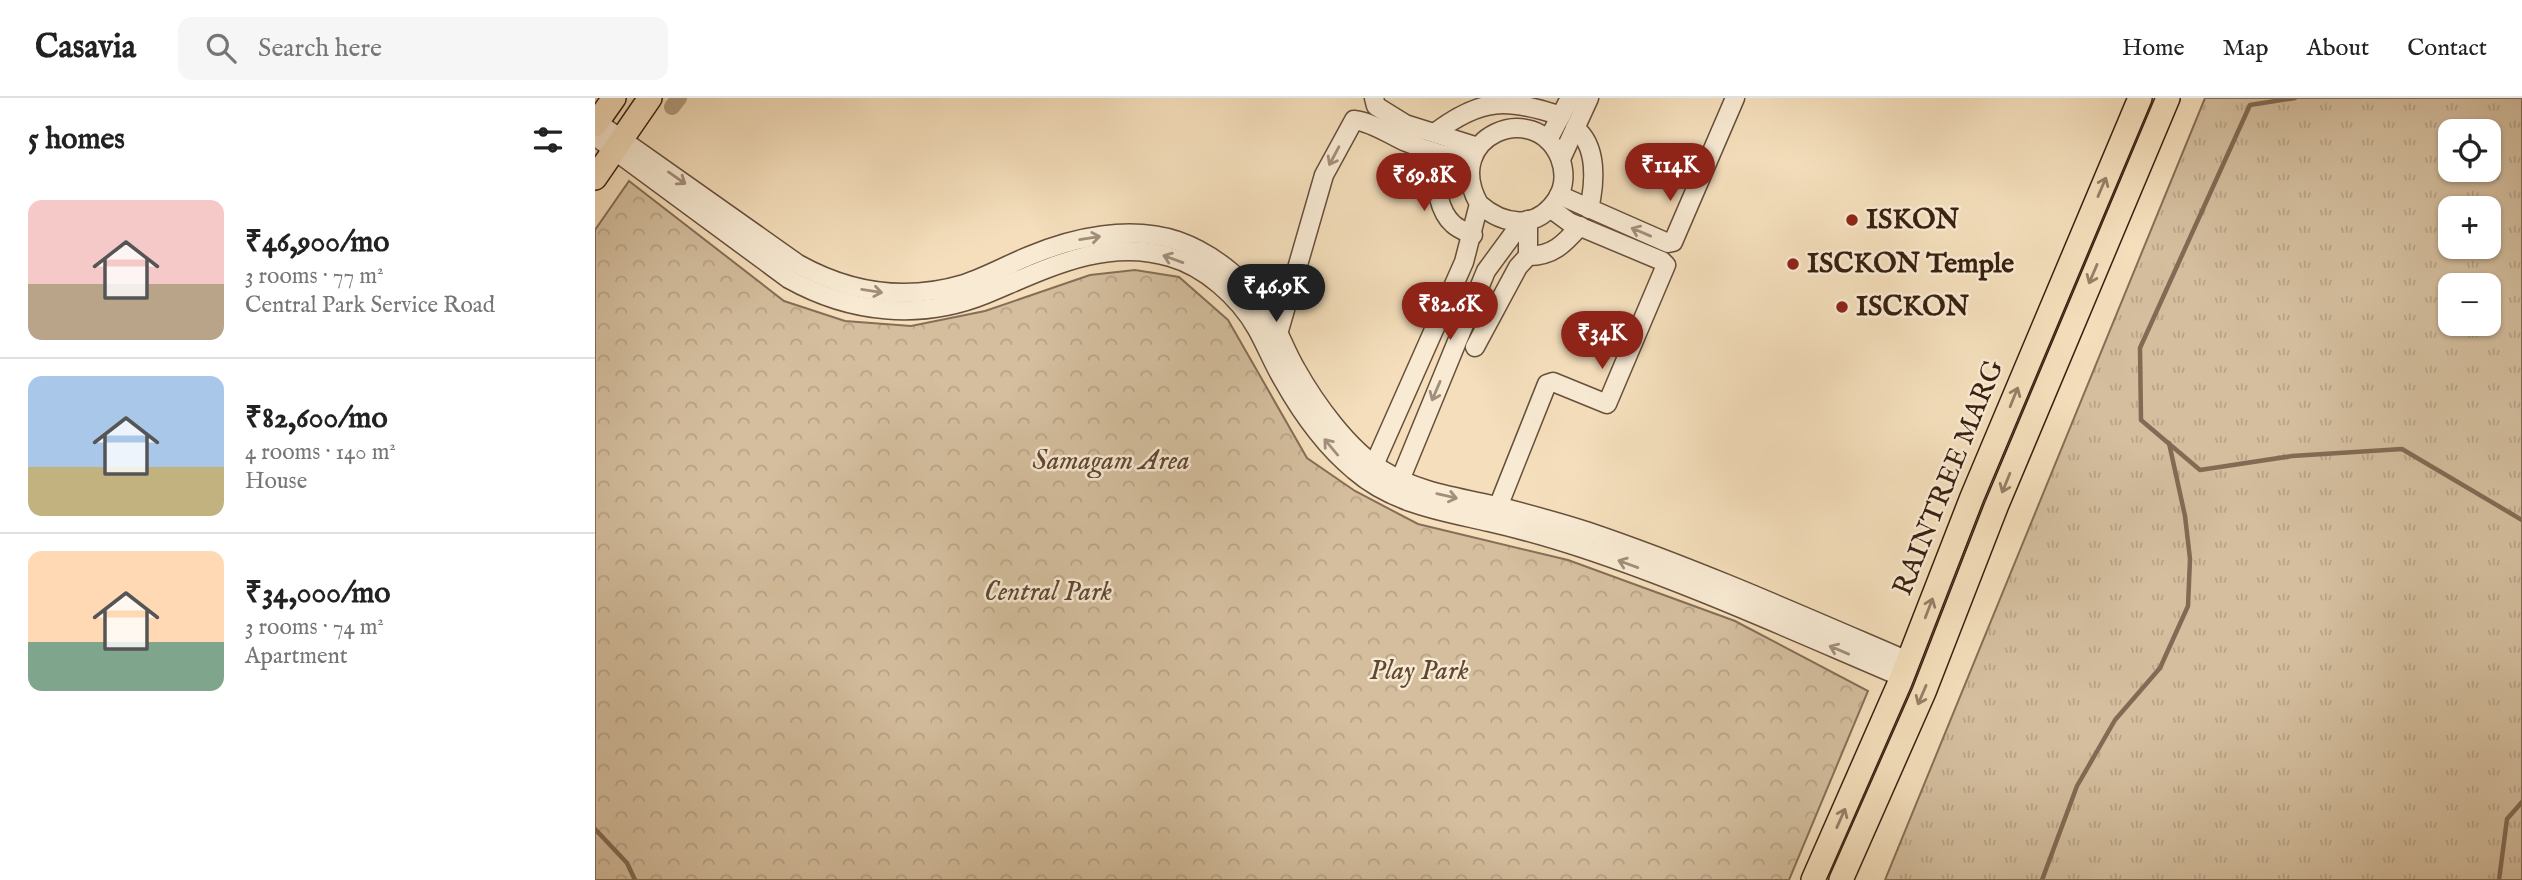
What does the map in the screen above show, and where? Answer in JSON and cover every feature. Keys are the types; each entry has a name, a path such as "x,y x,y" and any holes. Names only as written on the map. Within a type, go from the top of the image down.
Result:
{"main road":[{"path":"596,128 614,98"},
{"path":"595,178 650,98"},
{"name":"RAINTREE MARG","path":"1813,880 1905,669 1977,485 2140,98"},
{"name":"RAINTREE MARG","path":"1841,880 1924,692 1996,507 2168,98"}],"street":[{"path":"1374,98 1376,106 1405,124 1436,132 1475,154"},
{"path":"1548,140 1570,98"},
{"path":"1561,159 1589,98"},
{"path":"1555,202 1589,209 1668,243 1672,242 1735,98"},
{"path":"1436,132 1450,120 1486,100 1511,99 1534,104 1561,116"},
{"path":"1278,334 1324,175 1354,120 1363,121 1445,157 1475,154"},
{"path":"596,128 789,279 823,296 866,307 901,311 952,304 985,294 1049,266 1097,254 1142,252 1173,257 1205,274 1243,308 1257,328 1280,376 1309,419 1339,456 1428,509 1538,534 1627,564 1905,669"},
{"path":"1518,128 1533,131 1548,140 1561,159 1564,180 1555,202 1537,217 1525,221 1506,221 1491,215 1479,204 1472,190 1469,175 1475,154 1496,133 1518,128"},
{"path":"1576,128 1585,135 1591,156 1593,172 1589,209"},
{"path":"618,144 798,264 829,280 888,293 932,291 978,279 1026,257 1075,240 1119,235 1151,236 1179,241 1230,272 1256,297 1295,368 1371,473"},
{"path":"1433,152 1444,214 1454,226 1473,236"},
{"path":"1498,507 1547,384 1553,382 1607,404 1665,265 1662,261 1580,226 1555,202"},
{"path":"1371,473 1464,262 1473,236 1479,204"},
{"path":"1396,488 1486,271 1525,221"},
{"path":"1475,347 1518,267 1528,256 1525,221"},
{"path":"1528,256 1543,256 1562,246 1580,226"},
{"path":"1396,488 1433,493 1542,518 1633,548 1761,598 1905,669"}],"green space":[{"path":"2205,98 2522,98 2522,880 1885,880"},
{"name":"Central Park","path":"629,181 784,301 845,321 911,326 985,311 1090,275 1135,270 1179,277 1228,320 1307,458 1355,491 1418,524 1568,560 1735,621 1868,691 1789,880 595,880 595,230"}],"waterway":[{"path":"672,107 679,98"},
{"path":"2295,98 2250,105 2140,348 2141,420 2200,470 2292,456 2402,449 2522,520"},
{"path":"2042,880 2077,786 2115,720 2160,668 2188,606 2190,559 2185,516 2169,443"},
{"path":"2499,880 2507,819 2522,802"},
{"path":"595,829 627,863 635,880"}],"place":[{"name":"ISKON","path":"1852,220"},
{"name":"ISCKON Temple","path":"1793,264"},
{"name":"ISCKON","path":"1842,307"}],"park label":[{"name":"Samagam Area","path":"1111,461"},
{"name":"Play Park","path":"1419,671"}]}
